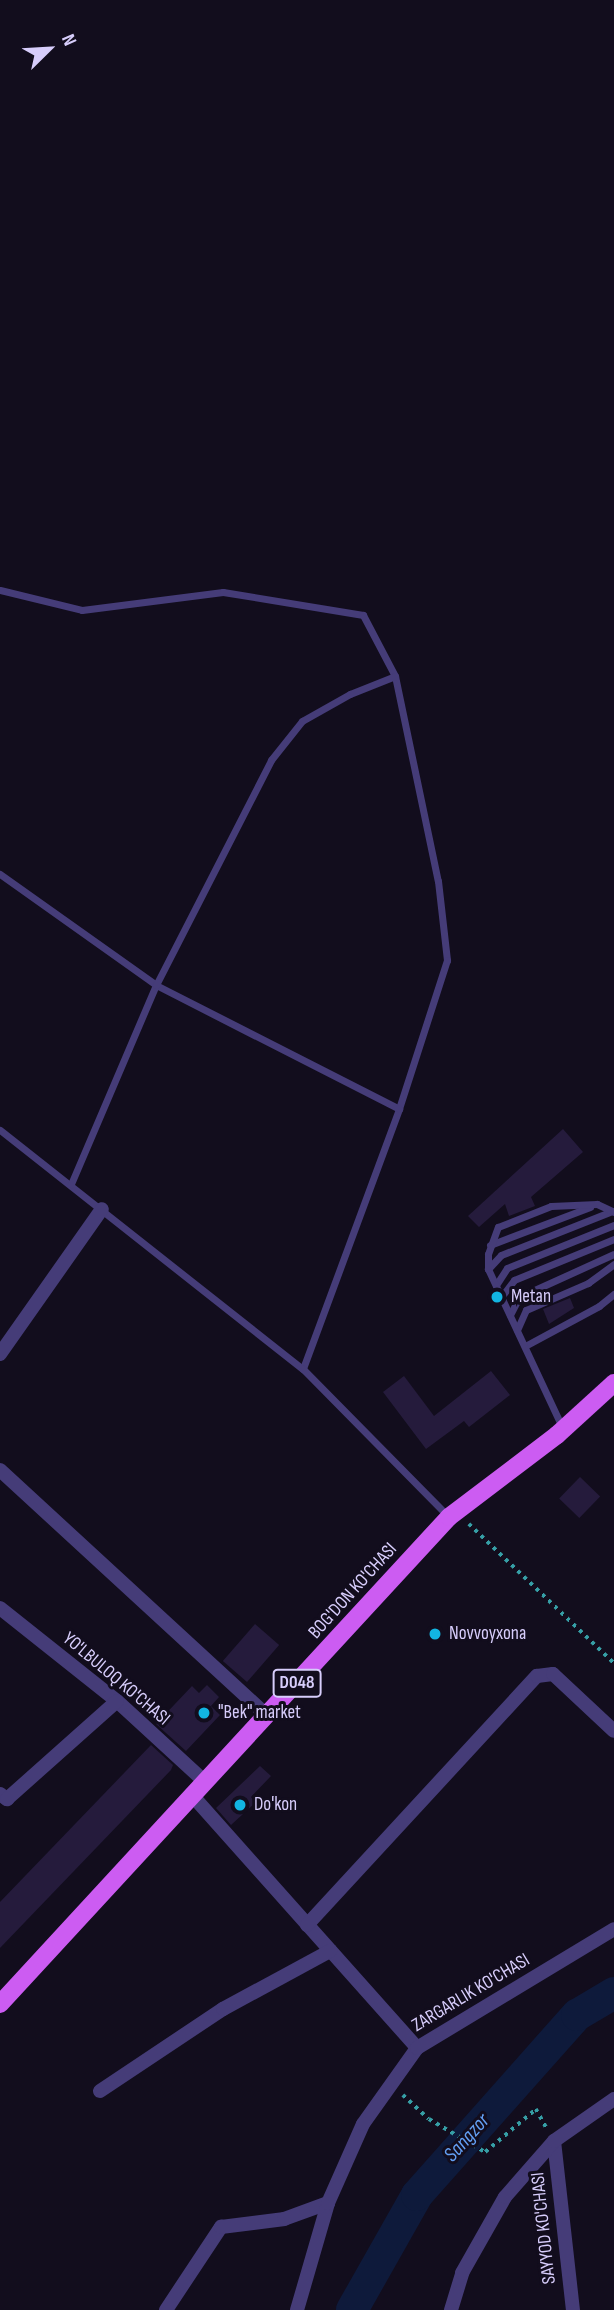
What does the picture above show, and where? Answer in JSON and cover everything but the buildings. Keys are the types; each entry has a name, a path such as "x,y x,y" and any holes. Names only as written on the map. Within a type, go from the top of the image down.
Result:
{"main road":[{"name":"BOG'DON KO'CHASI","path":"0,2004 452,1514 563,1429 614,1383"}],"street":[{"path":"0,1353 102,1209"},
{"path":"0,1470 266,1715"},
{"name":"YO'LBULOQ KO'CHASI","path":"0,1608 117,1702 205,1782"},
{"path":"307,1925 537,1676 553,1674 614,1731"},
{"path":"0,1794 8,1799 117,1702"},
{"path":"191,1794 417,2048"},
{"name":"ZARGARLIK KO'CHASI","path":"297,2310 328,2203 363,2123 417,2048 614,1929"},
{"path":"100,2091 223,2009 330,1951"},
{"path":"451,2310 463,2273 505,2197 554,2141 614,2099"},
{"name":"SAYYOD KO'CHASI","path":"554,2141 573,2310"},
{"path":"166,2310 221,2227 284,2219 328,2203"}],"lane":[{"path":"0,590 82,610 223,592 363,615 395,676 438,881 447,960 399,1109 303,1369"},
{"path":"71,1184 156,985 271,760 302,721 350,694 395,676"},
{"path":"0,874 156,985 399,1109"},
{"path":"0,1130 303,1369 452,1514"},
{"path":"563,1429 488,1269 490,1245 498,1227 551,1206 597,1204 613,1212"},
{"path":"490,1245 597,1204"},
{"path":"488,1269 501,1255 613,1212"},
{"path":"496,1285 507,1268 614,1225"},
{"path":"502,1296 514,1280 614,1239"},
{"path":"510,1315 519,1297 614,1254"},
{"path":"517,1329 526,1310 588,1283 614,1264"},
{"path":"525,1346 599,1307 614,1294"}],"path":[{"path":"452,1514 614,1663"},
{"path":"391,2084 429,2119 485,2152 537,2109 554,2141"}],"waterway":[{"name":"Sangzor","path":"352,2310 417,2195 577,2015 614,1993"}],"place":[{"name":"Metan","path":"497,1297"},
{"name":"Novvoyxona","path":"435,1634"},
{"name":"\"Bek\" market","path":"204,1713"},
{"name":"Do'kon","path":"240,1805"}]}
